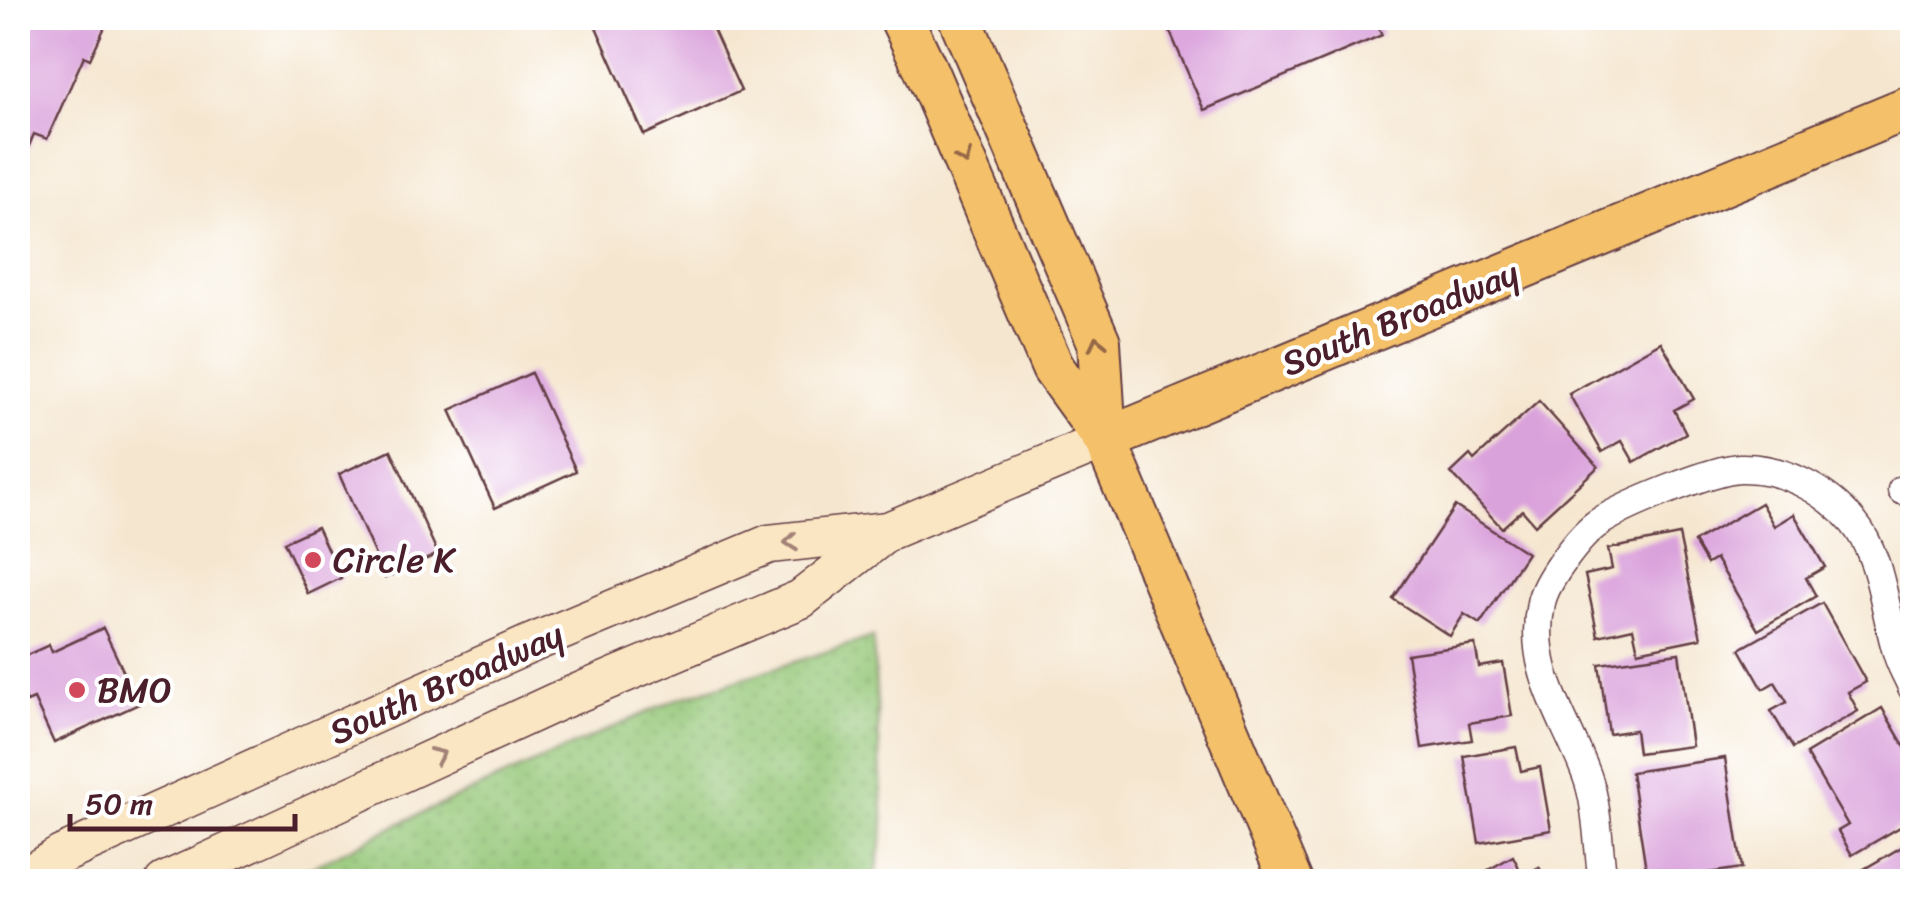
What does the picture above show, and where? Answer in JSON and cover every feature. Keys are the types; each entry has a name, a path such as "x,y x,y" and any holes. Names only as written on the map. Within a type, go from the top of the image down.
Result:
{"main road":[{"path":"900,18 926,68 1052,368 1105,440 1291,882"},
{"path":"960,18 1100,342 1105,440"},
{"name":"South Broadway","path":"164,882 556,702 801,599 888,531 1912,106"},
{"name":"South Broadway","path":"18,881 61,856 513,652 769,544 888,531"}],"street":[{"path":"1602,882 1588,778 1557,713 1538,655 1541,600 1562,562 1597,524 1694,479 1739,468 1802,482 1828,497 1856,525 1871,556 1897,654 1912,686"}],"green space":[{"path":"873,637 884,828 875,881 284,881 409,819 677,699"}],"building":[{"path":"18,18 109,18 90,59 84,56 47,139 34,134 18,172"},
{"path":"592,18 708,18 741,91 644,135"},
{"path":"1164,18 1374,18 1382,35 1204,110"},
{"path":"1661,342 1694,399 1674,410 1686,433 1634,462 1622,441 1602,452 1569,394"},
{"name":"Circle K","path":"531,373 576,471 495,508 450,410"},
{"path":"1539,401 1598,467 1535,525 1522,510 1502,528 1451,473 1470,455 1474,460"},
{"name":"Circle K","path":"391,450 438,554 385,578 339,474"},
{"path":"1761,503 1774,526 1794,514 1825,567 1806,578 1816,596 1758,630 1716,559 1707,564 1694,542"},
{"path":"1455,506 1527,553 1480,624 1464,614 1450,636 1393,599"},
{"name":"Circle K","path":"317,527 341,578 308,594 284,542"},
{"path":"1679,535 1701,638 1638,651 1633,628 1598,636 1585,575 1612,569 1608,549"},
{"path":"1822,603 1866,682 1848,692 1858,711 1793,748 1771,711 1787,702 1775,682 1763,689 1740,649"},
{"name":"BMO","path":"103,628 139,704 54,743 34,699 27,702 18,681 18,659 49,645 52,652"},
{"path":"1475,644 1479,667 1503,663 1512,716 1469,723 1472,740 1422,748 1407,654"},
{"path":"1679,653 1692,746 1638,753 1635,730 1609,734 1599,664"},
{"path":"1882,708 1912,759 1912,793 1906,797 1912,808 1912,820 1852,855 1838,831 1848,825 1806,754"},
{"path":"1516,747 1521,771 1540,767 1551,830 1479,843 1464,756"},
{"path":"1725,758 1742,868 1648,882 1631,772"},
{"path":"1912,841 1912,882 1847,879"},
{"path":"1513,856 1523,876 1539,867 1547,882 1467,882"}],"place":[{"name":"Circle K","path":"313,560"},
{"name":"BMO","path":"77,690"}]}
